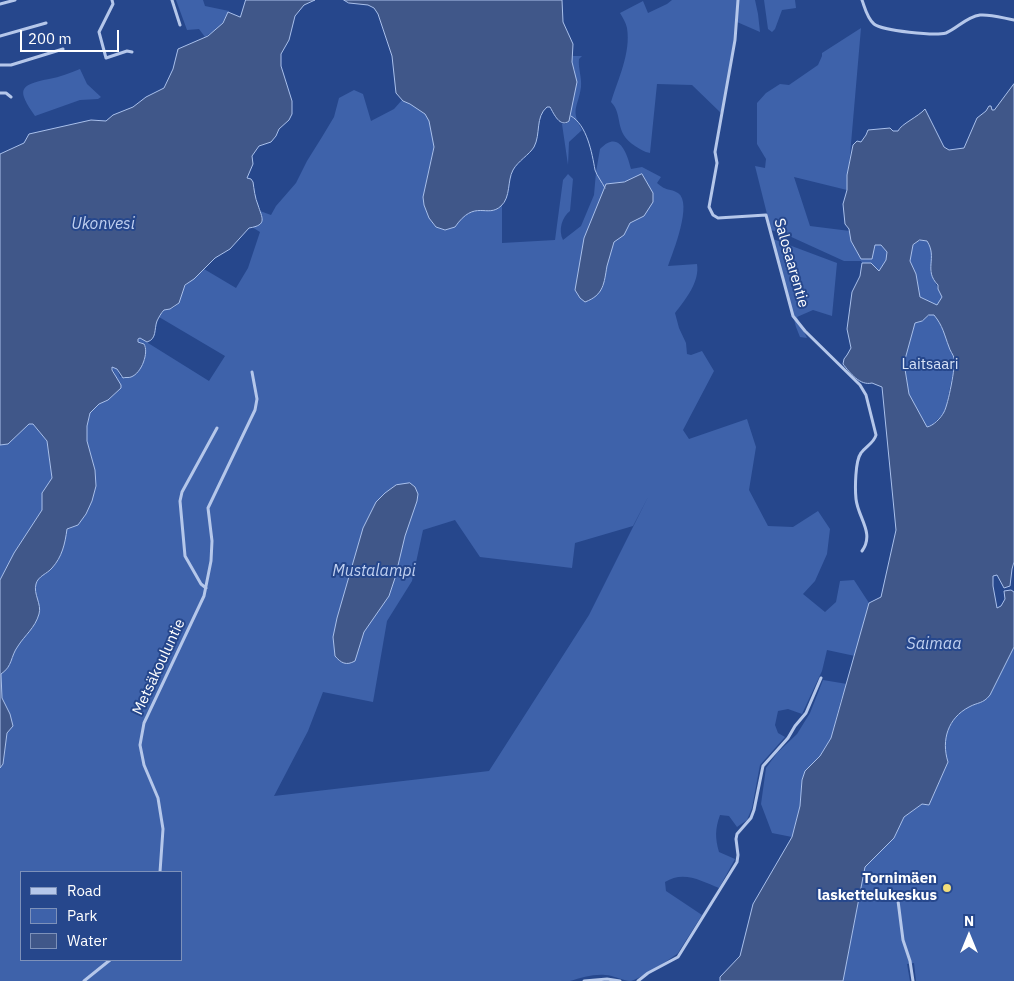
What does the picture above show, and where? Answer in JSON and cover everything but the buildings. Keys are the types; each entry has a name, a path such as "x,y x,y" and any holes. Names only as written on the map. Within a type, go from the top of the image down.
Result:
{"street":[{"path":"0,4 15,0"},
{"path":"112,0 113,4 99,32 106,58 127,51 132,52"},
{"path":"172,0 180,25"},
{"name":"Salosaarentie","path":"738,0 735,40 716,152 717,163 709,207 713,215 718,218 766,215 794,316 805,331 864,392 876,435 873,441 861,453 858,464 856,498 867,532 866,544 862,551"},
{"path":"862,0 867,15 874,24 884,29 906,32 943,34 972,17 982,15 1014,20"},
{"path":"0,36 46,22"},
{"path":"0,65 11,65 63,49"},
{"path":"0,93 6,93 11,97"},
{"name":"Metsäkouluntie","path":"160,871 163,829 158,798 144,765 140,745 144,723 206,588 211,554 208,508 255,410 256,399 252,372"},
{"path":"206,588 201,584 185,556 180,501 182,492 217,428"},
{"path":"638,981 648,973 678,957 709,909 737,862 737,834 751,818 763,766 788,738 806,712 821,678"},
{"path":"897,893 903,940 910,961 913,981"},
{"path":"84,981 109,961"},
{"path":"584,981 607,979 620,981"}],"green space":[{"path":"176,0 203,0 205,6 229,11 220,27 205,37 199,29 187,30"},
{"path":"672,0 755,0 760,32 737,22 722,114 692,85 657,84 650,153 628,141 621,129 615,107 611,102 626,56 627,47 627,28 620,13 643,1 648,13"},
{"path":"764,0 795,0 796,8 782,10 772,32 768,29"},
{"path":"861,28 847,190 794,177 810,226 850,231 851,241 873,251 875,245 881,245 887,252 886,260 879,271 871,263 844,261 787,235 771,230 755,166 765,168 766,159 757,144 757,103 766,93 780,84 789,85 818,65 822,53"},
{"path":"572,56 582,56 579,59 581,87 576,117 582,130 569,142 568,165 562,124 566,124 575,72"},
{"path":"80,69 87,84 101,97 98,99 80,100 35,116 23,94 26,86"},
{"path":"408,73 414,82 413,89 421,90 424,96 423,100 426,102 435,99 444,90 450,97 456,92 460,95 459,98 461,99 464,96 470,97 471,103 477,105 481,111 478,118 482,128 480,137 477,144 471,149 457,156 441,159 434,158 433,150 423,197 429,218 436,227 445,230 455,227 473,211 495,209 502,205 502,243 555,240 563,180 568,174 573,179 570,211 565,217 561,228 563,240 581,226 594,195 600,149 612,141 617,142 624,150 631,169 642,167 661,177 657,183 660,186 678,193 682,198 683,217 668,266 697,264 697,271 691,290 675,313 686,343 687,354 691,355 702,351 714,371 683,430 689,439 747,419 756,447 749,490 768,526 793,527 818,511 830,529 827,554 815,581 803,594 825,612 836,602 840,581 854,580 869,603 855,656 827,650 822,671 802,714 788,709 778,711 775,725 778,733 785,737 760,765 752,808 747,820 737,827 729,816 720,815 718,820 716,834 719,852 735,859 719,888 686,877 679,877 665,882 666,891 702,915 678,953 635,980 628,981 601,975 587,976 570,981 0,981 0,768 3,764 7,733 13,726 10,714 2,698 1,674 10,665 15,650 39,614 39,603 35,588 37,581 55,564 62,550 66,530 78,525 92,501 96,486 95,470 87,441 87,426 90,413 121,388 112,367 117,369 120,377 132,377 144,362 146,347 138,341 140,338 209,381 225,356 159,317 164,310 175,307 187,283 204,269 236,288 248,268 260,232 252,227 261,222 260,211 271,215 276,206 296,183 334,117 339,98 354,90 363,94 371,121 394,109 402,100 398,91 406,79 403,74","holes":["648,497 589,615 489,771 274,796 308,731 323,692 373,702 387,621 412,581 423,530 455,520 480,557 572,568 575,543 633,526"]},
{"path":"773,239 837,263 832,316 813,310 797,317 807,338 800,337 796,327"},
{"path":"920,240 927,241 931,248 930,271 942,297 937,305 920,297 916,274 910,261 913,245"},
{"name":"Laitsaari","path":"929,315 934,315 946,336 954,356 954,367 945,412 931,426 926,427 909,394 904,363 915,323 922,321"},
{"path":"29,424 33,424 47,441 52,478 42,493 42,510 14,553 0,580 0,445 8,444"},
{"path":"1014,647 1014,981 916,981 914,963 907,964 910,981 843,981 865,867 894,838 904,817 922,804 929,805 948,762 945,746 951,723 962,712 990,695"},
{"path":"823,680 847,684 831,738 820,756 805,771 802,780 800,806 792,837 772,833 761,804 766,768 777,753 797,734 810,713"}],"water":[{"name":"Ukonvesi","path":"246,0 315,0 304,5 295,16 289,40 281,54 281,66 292,101 292,114 271,142 259,146 252,156 253,164 247,178 253,182 262,220 259,225 249,228 230,249 215,258 194,279 185,285 179,303 170,309 164,310 160,315 152,339 147,342 140,338 138,339 138,342 144,344 146,352 141,367 135,375 123,378 117,369 112,367 121,388 90,413 87,426 87,441 95,470 96,486 86,514 78,525 67,529 62,550 55,564 37,581 35,588 39,603 39,614 15,650 10,665 1,674 2,698 10,714 13,726 7,733 3,764 0,768 0,580 14,553 42,510 42,493 52,478 47,441 33,424 29,424 8,444 0,445 0,154 24,143 29,134 91,120 106,121 113,115 133,107 146,97 164,88 173,69 178,49 208,36 223,23 228,12 240,17"},
{"path":"344,0 562,0 563,22 573,44 572,62 577,82 569,121 563,123 560,121 550,107 543,111 534,147 513,170 508,194 501,206 491,211 480,210 469,213 455,227 445,230 436,227 429,218 423,197 434,147 429,121 425,114 403,101 396,93 392,56 378,14 374,8 368,5 349,3"},
{"name":"Saimaa","path":"1014,84 1014,562 1010,586 1004,588 997,575 993,576 993,586 997,608 1001,606 1005,599 1004,591 1011,590 1014,592 1014,647 990,695 962,712 951,723 945,746 948,762 929,805 922,804 904,817 894,838 865,867 843,981 720,981 720,977 740,956 753,904 792,837 800,806 802,780 805,771 820,756 831,738 869,603 881,597 896,530 882,387 859,381 843,364 851,348 847,329 852,292 860,276 862,263 871,263 879,271 886,260 887,252 881,245 875,245 872,259 861,259 851,241 849,229 845,224 843,204 847,190 847,175 853,145 857,141 861,142 868,130 890,128 893,131 898,131 925,109 944,147 949,150 964,148 977,118 989,106 994,110","holes":["920,240 927,241 930,247 932,274 942,297 937,305 920,297 916,274 910,261 913,245","929,315 934,315 943,330 954,357 954,368 948,402 944,412 937,421 927,427 909,394 904,363 915,323 922,321"]},
{"path":"642,174 653,193 653,202 644,216 630,223 624,235 614,242 602,288 596,296 585,302 575,290 584,238 606,184 624,182"},
{"name":"Mustalampi","path":"410,483 415,487 418,494 417,501 405,536 389,596 364,632 355,661 344,663 335,656 333,637 363,528 376,502 385,493 396,485"}],"waterway":[{"path":"571,116 577,120 585,133 595,170 605,188"}],"place":[{"name":"Tornimäen laskettelukeskus","path":"947,888"}]}
